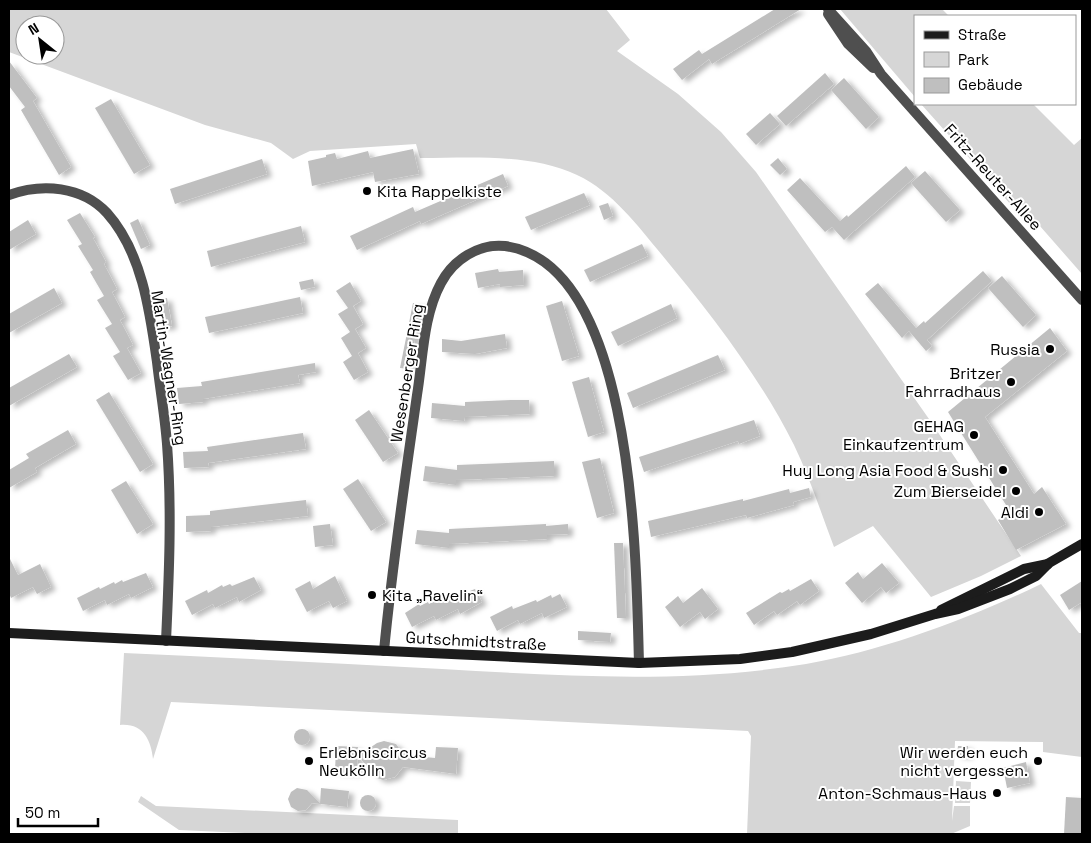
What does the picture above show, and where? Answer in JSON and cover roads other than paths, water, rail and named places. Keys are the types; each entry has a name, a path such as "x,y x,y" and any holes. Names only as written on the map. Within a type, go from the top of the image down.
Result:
{"street":[{"name":"Fritz-Reuter-Allee","path":"827,9 848,44 860,57 881,74 1082,300"},
{"name":"Martin-Wagner-Ring","path":"9,194 47,188 74,193 97,204 114,223 130,250 139,274 152,331 167,443 170,524 166,641"},
{"name":"Wesenberger Ring","path":"384,651 411,439 431,311 442,281 460,260 483,247 503,246 534,254 556,271 579,301 598,344 616,409 632,506 639,663"},
{"name":"Gutschmidtstraße","path":"9,633 639,663 694,662 792,652 871,634 958,609 1010,589 1036,576 1049,563 1082,544"}],"place":[{"name":"Kita Rappelkiste","path":"367,191"},
{"name":"Russia","path":"1050,349"},
{"name":"Britzer Fahrradhaus","path":"1011,382"},
{"name":"GEHAG Einkaufzentrum","path":"974,435"},
{"name":"Huy Long Asia Food & Sushi","path":"1003,470"},
{"name":"Zum Bierseidel","path":"1016,491"},
{"name":"Aldi","path":"1039,512"},
{"name":"Kita „Ravelin“","path":"372,595"},
{"name":"Erlebniscircus Neukölln","path":"309,761"},
{"name":"Wir werden euch nicht vergessen.","path":"1038,761"},
{"name":"Anton-Schmaus-Haus","path":"997,793"}]}
